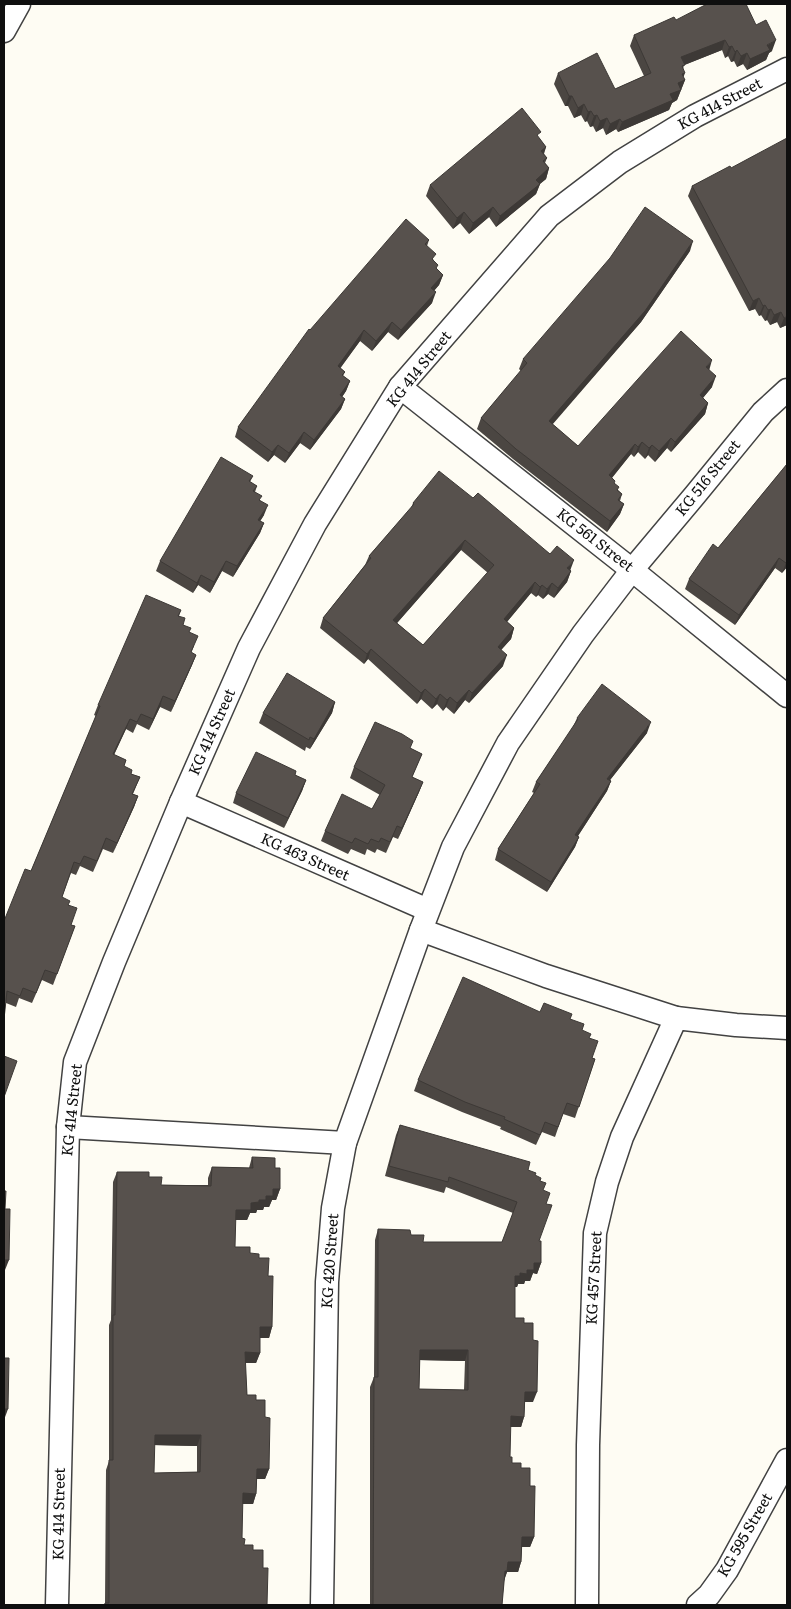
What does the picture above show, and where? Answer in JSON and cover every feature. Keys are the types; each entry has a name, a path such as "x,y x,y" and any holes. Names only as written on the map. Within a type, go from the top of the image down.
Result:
{"street":[{"path":"4,31 19,4"},
{"name":"KG 414 Street","path":"58,1605 68,1127 75,1062 181,802 249,648 314,524 400,387 549,216 620,162 695,116 787,69"},
{"name":"KG 561 Street","path":"400,387 632,570 787,696"},
{"name":"KG 516 Street","path":"425,920 453,847 508,742 582,634 632,570 763,412 787,390"},
{"name":"KG 463 Street","path":"181,802 425,920 546,976 676,1018"},
{"name":"KG 420 Street","path":"322,1605 327,1282 333,1208 345,1143 425,920"},
{"path":"676,1018 736,1025 787,1028"},
{"name":"KG 457 Street","path":"587,1605 588,1445 595,1233 607,1182 622,1137 676,1018"},
{"path":"68,1127 345,1143"},
{"name":"KG 595 Street","path":"698,1605 709,1595 727,1570 787,1460"}],"building":[{"path":"707,4 746,4 756,25 766,20 776,40 767,45 770,50 750,59 747,53 741,56 737,50 735,52 732,46 729,47 725,40 681,57 685,65 682,66 685,73 682,74 685,80 678,83 681,90 670,94 673,100 622,122 620,119 610,124 607,118 600,121 597,115 594,116 591,111 588,112 584,104 578,108 572,96 569,96 558,73 597,53 615,89 651,73 634,35 674,17 676,20"},
{"path":"522,108 541,132 537,135 546,147 541,151 547,158 543,161 549,168 536,180 540,184 500,216 493,207 473,223 464,212 457,218 430,185"},
{"path":"787,138 787,316 784,318 781,312 774,315 771,309 768,310 765,305 763,306 759,298 753,301 692,186 730,166 731,168"},
{"path":"645,207 693,241 645,311 549,421 578,446 681,331 712,360 706,367 716,376 700,395 708,403 675,442 671,438 659,451 652,445 649,448 642,442 638,447 635,444 609,475 619,487 617,490 622,494 618,500 624,504 610,521 516,449 481,418 527,363 523,359 610,258"},
{"path":"406,219 429,240 425,244 436,254 432,259 438,265 436,268 443,275 431,288 436,292 401,330 392,322 376,341 364,330 338,366 345,372 342,375 350,381 340,395 345,399 314,440 304,432 289,453 278,445 272,452 238,427 309,329"},
{"path":"221,457 253,476 249,481 257,486 253,491 262,496 259,500 268,505 258,520 264,523 237,566 226,561 214,582 201,575 197,583 160,561"},
{"path":"787,464 787,561 786,563 779,558 739,615 689,579 713,544 718,548"},
{"path":"439,471 473,498 478,493 550,554 557,546 574,560 567,568 571,571 558,588 552,583 547,589 542,585 540,587 535,582 504,619 514,628 498,647 507,655 472,693 469,690 457,703 450,697 447,700 440,694 436,699 425,689 421,693 371,649 367,654 323,618 371,558 369,556","holes":["465,540 494,565 423,645 393,620"]},
{"path":"146,595 181,610 178,616 185,618 183,625 191,628 189,632 198,636 191,652 196,655 175,701 163,696 153,719 141,714 137,722 130,719 113,754 126,760 124,766 132,770 131,774 140,777 132,794 138,796 117,843 106,838 97,861 84,856 80,864 74,862 62,897 70,901 68,905 77,908 71,925 75,926 57,974 45,970 36,993 23,988 20,996 7,991 4,1019 4,921 25,869 31,871 100,706 98,705"},
{"path":"287,673 335,702 314,739 310,737 309,740 263,713"},
{"path":"602,684 651,722 607,779 611,781 575,835 579,837 551,882 498,849 540,784 536,782 577,718"},
{"path":"375,722 413,741 410,748 422,754 412,777 423,782 402,828 397,826 390,842 381,838 379,842 371,839 368,844 355,838 352,843 325,831 342,794 372,809 385,785 354,767"},
{"path":"256,752 296,771 295,775 306,780 288,818 236,793"},
{"path":"463,977 540,1012 544,1003 572,1014 570,1019 584,1024 582,1030 591,1034 589,1038 598,1041 592,1058 595,1059 579,1107 567,1103 558,1127 545,1122 540,1135 504,1119 505,1117 465,1102 418,1080"},
{"path":"4,1056 17,1061 4,1097"},
{"path":"400,1125 530,1162 528,1170 536,1173 535,1175 541,1178 540,1181 546,1183 543,1190 550,1193 546,1204 552,1205 539,1241 541,1241 541,1263 534,1263 534,1270 527,1270 527,1274 520,1273 520,1276 515,1276 515,1318 524,1318 524,1323 533,1323 533,1340 538,1341 537,1392 525,1392 524,1417 511,1416 510,1457 512,1457 512,1463 521,1463 521,1468 530,1468 530,1486 535,1486 534,1537 522,1537 521,1562 508,1562 507,1571 505,1571 502,1605 373,1605 374,1377 378,1377 378,1229 410,1230 411,1235 424,1235 423,1242 502,1242 517,1202 449,1177 448,1182 389,1166","holes":["420,1350 468,1350 468,1390 419,1389"]},
{"path":"252,1157 275,1158 275,1168 280,1168 280,1189 273,1189 273,1196 266,1196 266,1200 251,1203 251,1210 236,1210 235,1247 250,1247 250,1253 259,1254 259,1258 269,1258 268,1276 273,1276 272,1327 260,1327 260,1353 245,1352 247,1395 256,1395 256,1400 265,1400 265,1417 270,1418 269,1469 257,1469 256,1494 243,1493 242,1538 245,1539 244,1545 253,1545 253,1550 263,1550 263,1568 268,1568 267,1605 105,1605 105,1603 109,1603 109,1460 113,1460 113,1315 115,1315 117,1172 149,1172 149,1177 162,1177 161,1185 211,1186 212,1167 253,1168","holes":["155,1435 201,1435 200,1472 154,1473"]},
{"path":"4,1191 6,1191 5,1209 10,1209 9,1260 4,1260"},
{"path":"4,1358 9,1358 8,1409 4,1409"}]}
